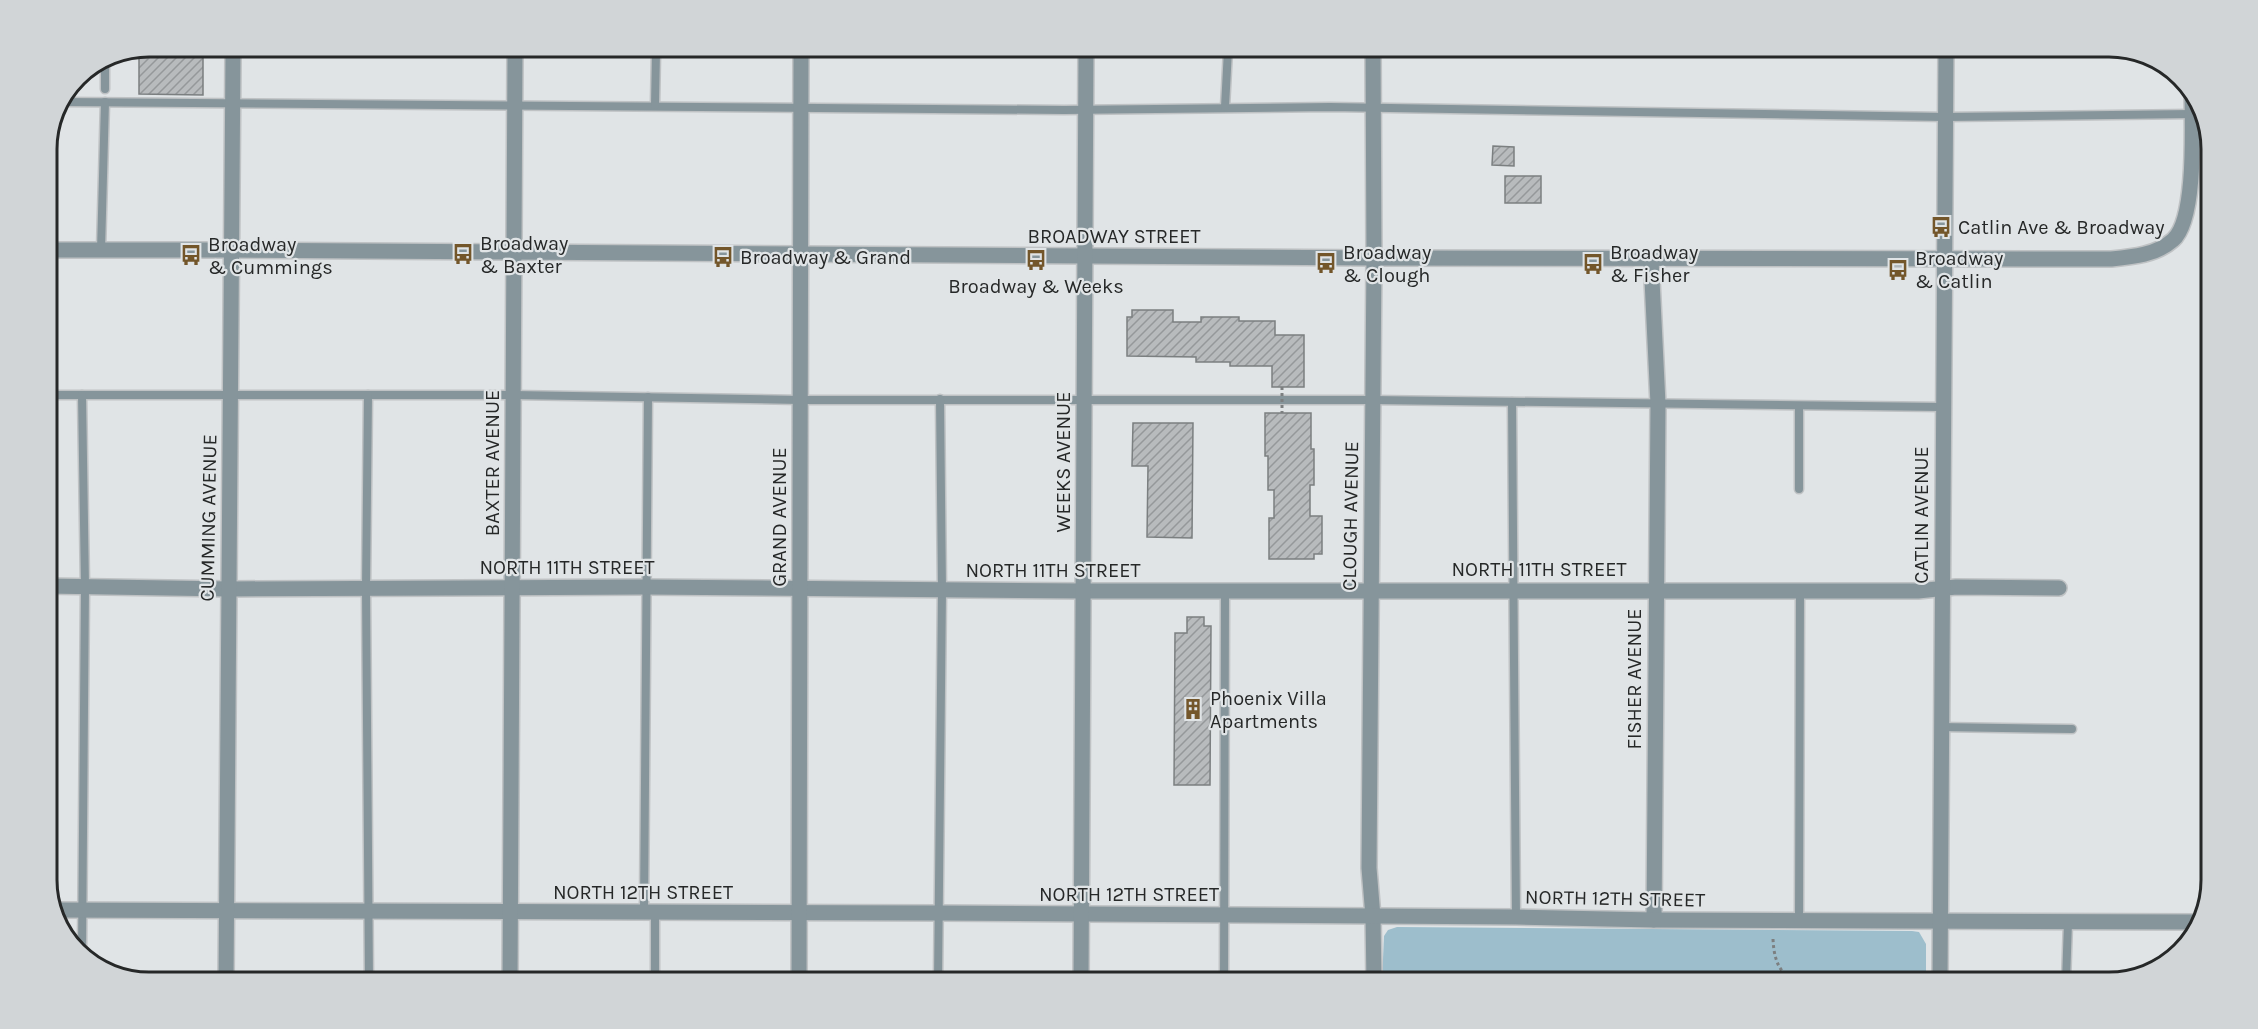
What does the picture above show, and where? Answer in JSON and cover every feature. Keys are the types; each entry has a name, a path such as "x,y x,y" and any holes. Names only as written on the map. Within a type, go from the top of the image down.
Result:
{"street":[{"name":"CUMMING AVENUE","path":"226,972 233,57"},
{"name":"BAXTER AVENUE","path":"510,972 515,57"},
{"name":"GRAND AVENUE","path":"799,972 801,57"},
{"name":"WEEKS AVENUE","path":"1081,972 1086,57"},
{"name":"CLOUGH AVENUE","path":"1372,57 1374,258 1369,868 1374,972"},
{"name":"CATLIN AVENUE","path":"1940,972 1946,57"},
{"path":"2192,110 2192,114"},
{"name":"BROADWAY STREET","path":"57,250 1946,260 2131,257 2160,249 2175,238 2187,214 2192,114"},
{"name":"FISHER AVENUE","path":"1651,259 1658,404 1654,920"},
{"name":"NORTH 11TH STREET","path":"57,586 228,589 645,587 1225,592 1918,591 1956,587 2059,588"},
{"name":"NORTH 12TH STREET","path":"62,910 1940,920 2189,926"}],"lane":[{"path":"655,105 656,57"},
{"path":"1225,107 1228,57"},
{"path":"105,68 105,89"},
{"path":"70,102 1086,110 1225,107 1945,117 2192,114"},
{"path":"101,250 105,102"},
{"path":"57,395 514,395 800,400 1373,400 1942,407"},
{"path":"82,395 85,586 82,943"},
{"path":"368,395 366,589 369,972"},
{"path":"648,397 645,587 650,912 654,972"},
{"path":"938,972 942,590 940,399"},
{"path":"1512,402 1516,917"},
{"path":"1799,406 1799,489"},
{"path":"1799,921 1800,591"},
{"path":"1224,972 1225,592"},
{"path":"1940,727 2072,729"},
{"path":"2066,972 2067,922"}],"path":[{"path":"1282,387 1282,413"},
{"path":"1773,939 1774,957 1778,968 1782,972"}],"shaded area":[{"path":"1397,927 1912,931 1919,932 1926,944 1926,972 1382,972 1384,936 1388,930"}],"building":[{"path":"203,57 203,95 139,94 139,58"},
{"path":"1493,146 1514,147 1514,166 1492,165"},
{"path":"1505,176 1541,176 1541,203 1505,203"},
{"path":"1132,310 1173,310 1173,322 1201,322 1201,317 1239,317 1239,321 1275,321 1275,335 1304,335 1304,387 1272,387 1272,366 1230,366 1230,362 1196,362 1196,357 1127,356 1127,317 1132,317"},
{"path":"1265,413 1311,413 1314,485 1310,485 1310,516 1322,516 1322,554 1314,554 1314,559 1269,559 1269,518 1274,518 1274,490 1268,490"},
{"path":"1133,423 1193,423 1192,538 1147,537 1148,466 1132,466"},
{"name":"Phoenix Villa Apartments","path":"1187,617 1204,617 1204,626 1211,626 1210,785 1174,785 1175,633 1187,633"}],"place":[{"name":"Catlin Ave & Broadway","path":"1941,227"},
{"name":"Broadway & Baxter","path":"463,254"},
{"name":"Broadway & Cummings","path":"191,255"},
{"name":"Broadway & Grand","path":"723,257"},
{"name":"Broadway & Weeks","path":"1036,260"},
{"name":"Broadway & Clough","path":"1326,263"},
{"name":"Broadway & Fisher","path":"1593,264"},
{"name":"Broadway & Catlin","path":"1898,270"},
{"name":"Phoenix Villa Apartments","path":"1193,709"}]}
